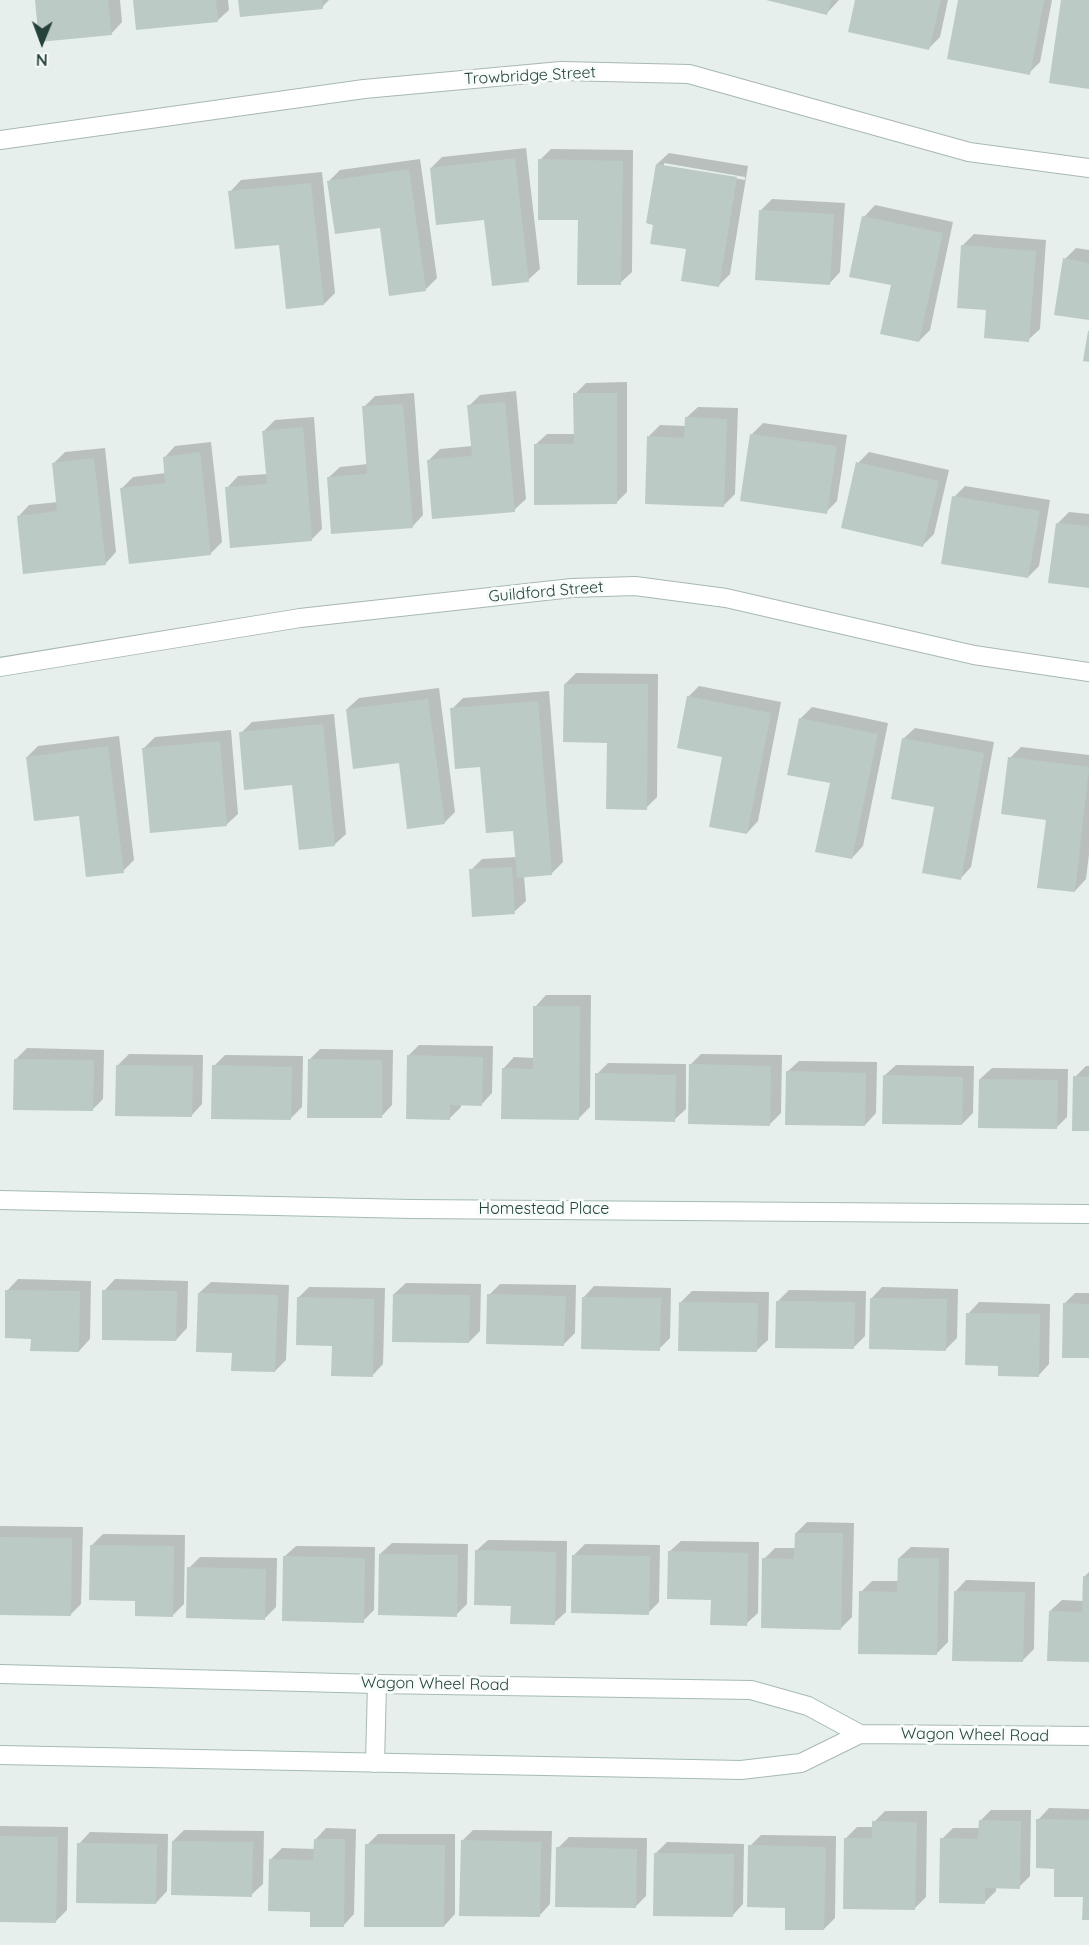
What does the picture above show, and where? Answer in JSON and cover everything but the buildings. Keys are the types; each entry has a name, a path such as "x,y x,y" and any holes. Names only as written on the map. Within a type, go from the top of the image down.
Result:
{"street":[{"name":"Trowbridge Street","path":"0,140 364,89 561,71 689,74 969,152 1089,168"},
{"name":"Guildford Street","path":"0,667 300,618 560,590 635,586 726,598 974,655 1089,672"},
{"name":"Homestead Place","path":"0,1200 412,1209 1089,1214"},
{"name":"Wagon Wheel Road","path":"0,1674 377,1684 751,1690 808,1706 860,1734"},
{"path":"375,1763 377,1684"},
{"name":"Wagon Wheel Road","path":"0,1755 741,1770 801,1763 860,1734 1089,1736"}]}
